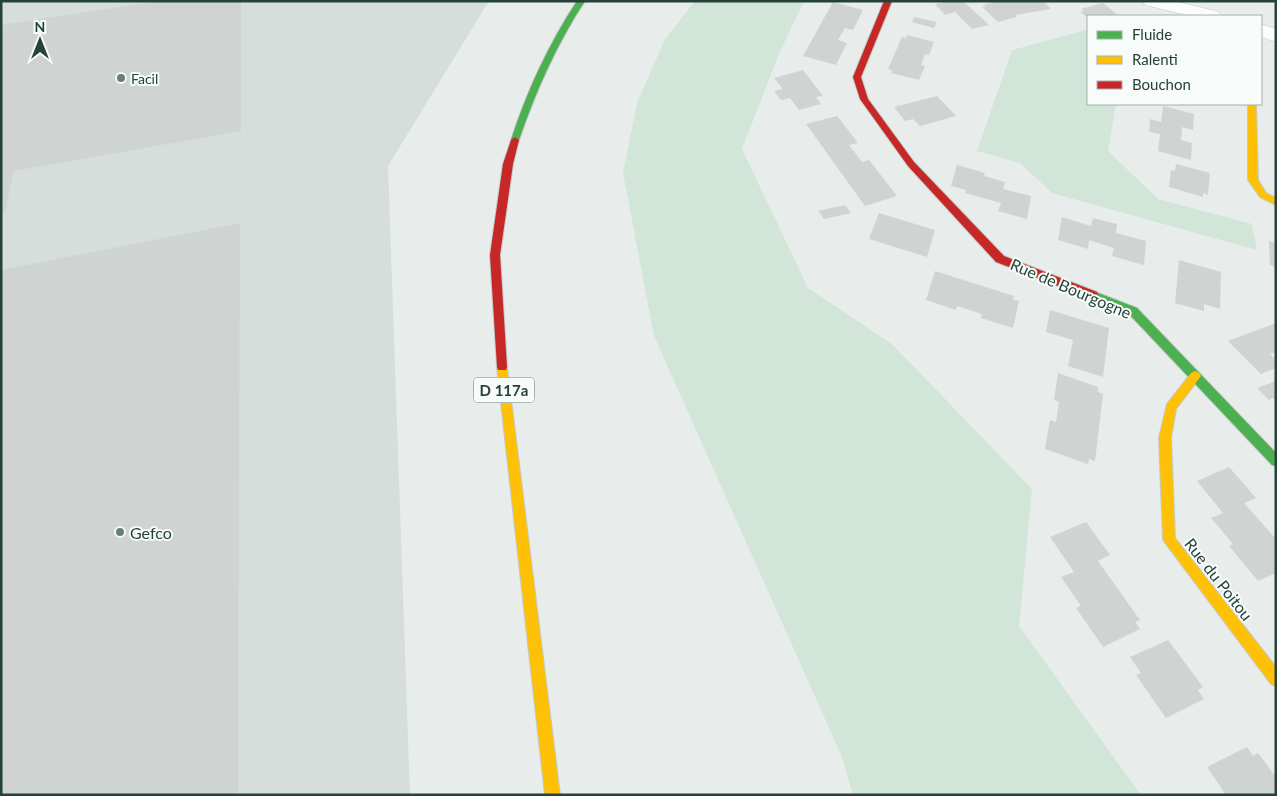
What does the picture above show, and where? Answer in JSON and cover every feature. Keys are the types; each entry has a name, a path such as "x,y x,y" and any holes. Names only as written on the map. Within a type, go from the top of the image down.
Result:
{"street":[{"name":"D 117a","path":"554,795 498,341 495,255 508,164 524,112 542,67 562,28 581,1"},
{"name":"Rue de Bourgogne","path":"888,1 857,78 864,99 911,164 1000,259 1133,311 1276,461"},
{"path":"1152,1 1208,15"},
{"path":"1262,30 1276,36"},
{"path":"1252,105 1253,180 1263,195 1276,202"},
{"name":"Rue du Poitou","path":"1195,376 1171,407 1165,438 1169,540 1276,679"}],"shaded area":[{"path":"1,1 489,1 388,166 410,795 1,795"}],"green space":[{"path":"695,1 804,1 779,54 742,149 808,288 893,345 1032,489 1019,626 1141,795 853,795 842,757 654,336 623,173 637,103 665,39"},
{"path":"1087,30 1087,105 1116,105 1108,151 1158,199 1252,224 1257,250 1052,193 1020,163 977,151 1012,50"}],"building":[{"name":"Facil","path":"158,1 241,1 241,131 14,171 5,211 1,212 1,25"},
{"path":"947,1 963,1 989,25 972,29 955,12 945,15 935,4"},
{"path":"997,1 1043,1 1051,9 1015,15 1017,17 998,22 982,7"},
{"path":"833,2 863,10 853,30 845,28 838,40 847,43 836,65 803,56"},
{"path":"1103,3 1118,15 1087,15 1087,17 1080,12 1084,11 1081,9"},
{"path":"914,17 937,22 934,28 912,22"},
{"path":"907,35 934,42 929,55 925,54 921,65 925,66 919,80 891,73 892,70 888,69 902,37 906,38"},
{"path":"803,70 823,96 816,97 821,104 799,110 790,98 781,100 774,91 783,89 774,78"},
{"path":"937,96 956,116 920,126 913,119 905,121 894,107"},
{"path":"1163,106 1194,114 1193,130 1182,127 1181,140 1192,143 1191,160 1158,151 1160,134 1149,132 1150,119 1161,122"},
{"path":"837,116 858,143 849,145 862,162 869,160 897,196 865,206 806,124"},
{"path":"1176,164 1210,173 1208,195 1203,193 1203,197 1169,187 1171,170 1175,171"},
{"path":"957,165 985,173 984,176 1005,182 1003,189 1031,196 1027,219 998,211 1001,203 965,193 966,190 951,186"},
{"path":"845,205 851,213 824,219 818,211"},
{"path":"879,213 935,230 927,257 869,239"},
{"path":"1062,217 1091,226 1093,218 1117,224 1116,233 1146,241 1144,265 1112,256 1114,248 1089,240 1088,249 1058,240"},
{"name":"Gefco","path":"240,223 238,795 1,795 1,270"},
{"path":"1269,241 1276,243 1276,267 1270,265"},
{"path":"1179,260 1221,272 1220,309 1204,304 1204,311 1175,303"},
{"path":"935,271 1014,296 1013,300 1019,301 1013,328 981,318 982,314 957,306 956,310 926,300"},
{"path":"1050,310 1109,328 1103,377 1068,366 1073,340 1046,332"},
{"path":"1276,323 1276,352 1270,354 1276,360 1276,368 1261,374 1228,341"},
{"path":"1058,373 1098,387 1098,392 1103,394 1095,461 1089,459 1088,464 1045,449 1050,420 1056,422 1059,402 1054,400"},
{"path":"1276,381 1276,402 1273,398 1269,400 1257,388"},
{"path":"1229,467 1256,498 1244,503 1276,539 1276,573 1258,581 1229,546 1233,544 1211,518 1223,513 1197,481"},
{"path":"1086,522 1110,555 1098,561 1140,620 1135,622 1140,629 1103,647 1076,608 1081,606 1061,577 1074,572 1050,537"},
{"path":"1168,640 1203,687 1198,690 1204,699 1166,718 1136,675 1141,673 1130,657"},
{"path":"1247,747 1253,756 1258,753 1276,777 1276,795 1226,795 1207,767"}],"traffic: fast":[{"path":"515,140 528,103 551,51 581,1"},
{"path":"1093,295 1133,311 1276,461"}],"traffic: slow":[{"path":"1252,105 1253,180 1263,195 1276,202"},
{"path":"502,367 553,795"},
{"path":"1195,376 1171,407 1165,438 1169,540 1276,679"}],"traffic: jam":[{"path":"888,1 857,77 864,99 911,164 1000,259 1093,295"},
{"path":"502,367 495,255 508,164 515,140"}],"place":[{"name":"Facil","path":"121,78"},
{"name":"Gefco","path":"120,532"}]}
